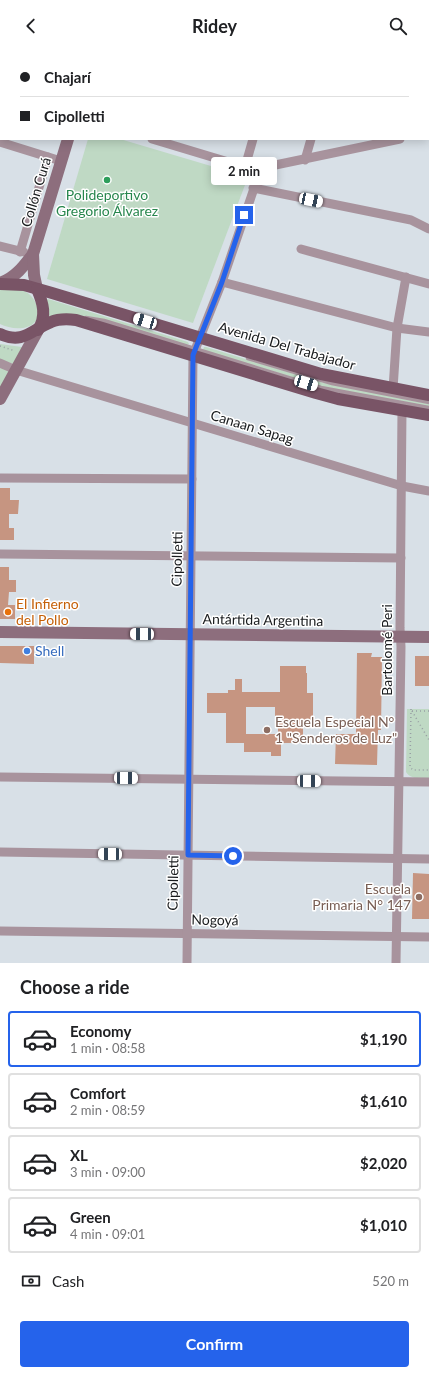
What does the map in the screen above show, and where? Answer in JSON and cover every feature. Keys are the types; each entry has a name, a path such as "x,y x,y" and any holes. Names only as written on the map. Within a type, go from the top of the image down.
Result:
{"main road":[{"name":"Collón Curá","path":"0,399 42,322 44,312 34,275 33,254 68,140"},
{"name":"Collón Curá","path":"0,283 11,278 20,270 33,254"},
{"name":"Avenida Del Trabajador","path":"0,283 17,284 52,293 197,345 322,394 429,414"},
{"name":"Avenida Del Trabajador","path":"0,334 20,337 30,334 57,320 67,319 81,321 197,345 330,376 429,396"},
{"name":"Antártida Argentina","path":"0,632 429,637"}],"street":[{"path":"155,140 245,167 261,168 305,160 385,141"},
{"path":"245,167 253,140"},
{"path":"305,160 311,140"},
{"path":"0,142 61,161"},
{"name":"Collón Curá","path":"20,252 48,157"},
{"name":"Cipolletti","path":"187,963 192,424 197,345 222,282 261,168"},
{"path":"253,188 411,220 429,229"},
{"path":"0,246 33,254"},
{"path":"301,249 429,284"},
{"path":"393,389 397,328 406,277"},
{"path":"222,282 397,328 429,332"},
{"name":"Canaan Sapag","path":"0,363 16,370 192,424 402,486 429,491"},
{"name":"Bartolomé Peri","path":"396,963 401,637 402,410"},
{"path":"0,478 192,479"},
{"path":"0,554 401,558"},
{"path":"0,777 429,782"},
{"path":"0,852 429,859"},
{"name":"Nogoyá","path":"0,930 429,937"}],"lane":[{"path":"52,293 70,304 157,331"},
{"path":"197,345 321,388 429,408"},
{"path":"242,356 332,383 429,402"}],"path":[{"path":"0,346 21,352"},
{"path":"412,711 411,709 410,767 413,770 429,770"},
{"path":"412,711 429,711"},
{"path":"412,711 429,740"}],"green space":[{"path":"88,140 123,140 248,177 193,323 47,279"},
{"path":"8,288 24,291 35,301 38,314 32,325 18,328 0,324 0,290"},
{"path":"48,299 188,342 189,344 186,345 94,317 70,315 48,317"},
{"path":"0,344 22,347 14,364 0,360"},
{"path":"204,347 324,383 429,404 429,407 324,387 203,350"},
{"path":"0,366 8,370 9,373 0,391"},
{"path":"407,709 429,709 429,778 413,777 408,775 406,772"}],"building":[{"path":"0,488 10,488 10,500 19,500 18,514 9,514 9,528 14,528 14,540 0,540"},
{"path":"0,567 9,567 9,580 16,580 16,592 9,592 8,605 15,605 15,619 0,619"},
{"path":"0,646 34,646 34,664 0,663"},
{"path":"357,653 372,653 371,657 382,657 381,730 378,730 377,765 335,764 336,734 356,734"},
{"path":"415,656 429,656 429,686 415,686"},
{"path":"280,666 306,666 307,693 313,693 313,722 303,722 303,743 281,743 281,756 271,756 271,752 244,752 244,743 226,743 226,713 207,713 207,693 228,693 228,690 235,690 235,679 242,679 242,692 280,692","holes":["246,707 275,707 275,716 278,716 278,734 246,734"]},
{"name":"Escuela Primaria N° 147","path":"413,873 429,874 429,919 412,919"}],"place":[{"name":"Polideportivo Gregorio Álvarez","path":"107,180"},
{"name":"El Infierno del Pollo","path":"8,612"},
{"name":"Shell","path":"27,651"},
{"name":"Escuela Especial N° 1 \"Senderos de Luz\"","path":"267,730"},
{"name":"Escuela Primaria N° 147","path":"419,897"}],"route":[{"path":"233,856 188,855 193,355 222,282 244,215"}]}
